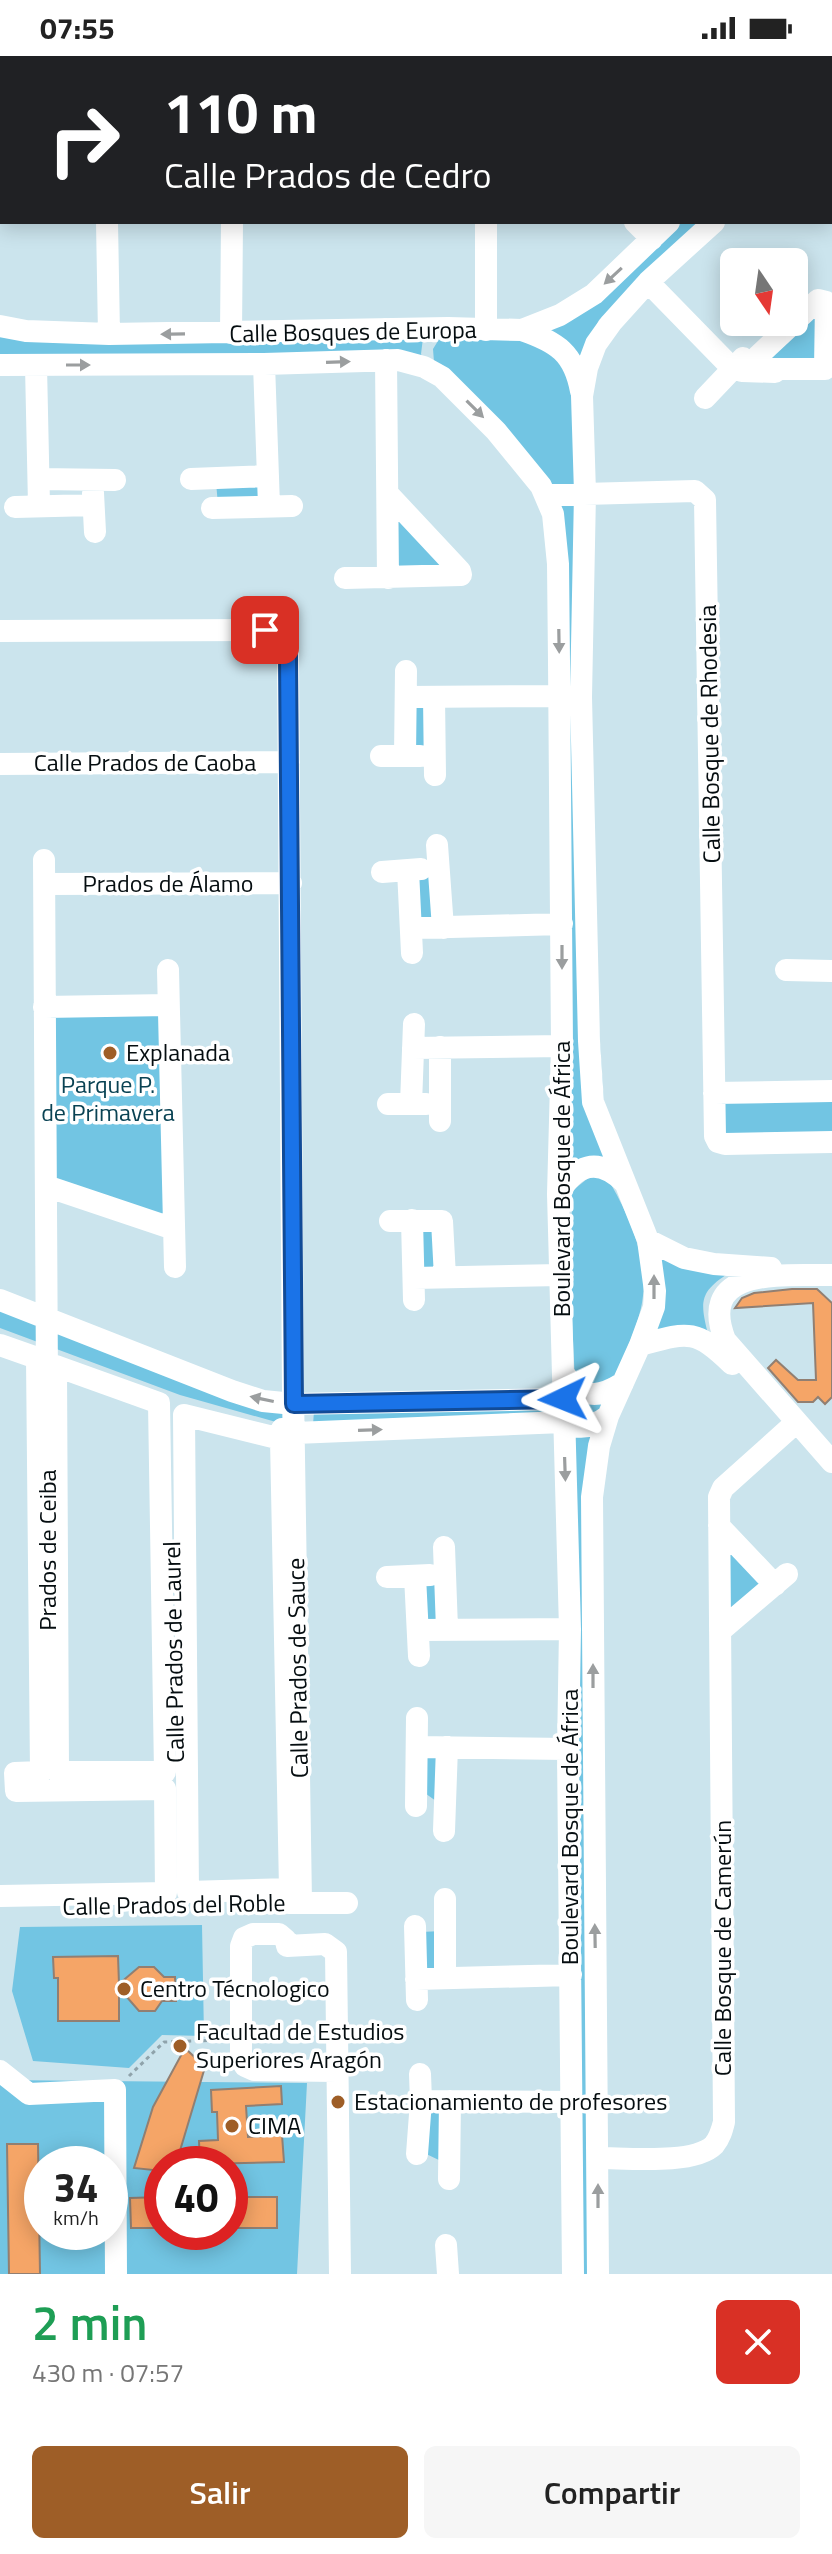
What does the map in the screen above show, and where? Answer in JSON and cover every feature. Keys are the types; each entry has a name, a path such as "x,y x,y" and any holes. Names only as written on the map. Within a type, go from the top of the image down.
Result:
{"street":[{"path":"107,224 109,334"},
{"path":"231,333 232,224"},
{"path":"486,224 486,330"},
{"path":"637,224 652,239"},
{"name":"Calle Bosques de Europa","path":"0,326 26,331 109,334 448,328 522,330 560,315 594,294 667,224"},
{"path":"582,396 587,368 596,344 611,323 648,282 712,224"},
{"path":"648,282 732,368 742,371 832,373"},
{"path":"808,299 818,290 825,292"},
{"path":"442,377 429,364 426,352 430,338 448,328"},
{"path":"522,330 542,337 562,350 575,366 582,396 585,493"},
{"path":"705,398 767,336"},
{"path":"386,360 388,578"},
{"name":"Calle Bosques de Europa","path":"0,365 264,364 386,360"},
{"name":"Boulevard Bosque de África","path":"386,360 424,367 442,377 496,431 547,495 556,536 562,924 558,1194 570,1629 568,1749 573,2274"},
{"path":"264,364 269,506"},
{"path":"36,366 39,505"},
{"path":"268,476 201,478 212,519 269,506 292,506"},
{"path":"39,479 104,479 93,505 95,532"},
{"name":"Calle Bosque de Rhodesia","path":"547,495 695,491 703,496 707,504 715,1136 721,1143 832,1142"},
{"name":"Boulevard Bosque de África","path":"585,493 581,697 593,1104 648,1240 655,1291 654,1307 640,1345 608,1416 599,1446 592,1497 598,2274"},
{"path":"345,578 458,576 461,573 388,494"},
{"path":"15,507 93,505"},
{"name":"Calle Prados de Sauce","path":"0,631 265,630 285,643 288,656 291,883 301,1902"},
{"path":"405,756 406,671"},
{"path":"407,697 559,696"},
{"path":"381,756 405,756 435,765 434,697"},
{"name":"Calle Prados de Caoba","path":"0,764 289,762"},
{"path":"382,872 408,870 438,856 443,928"},
{"name":"Prados de Ceiba","path":"44,860 50,1780"},
{"path":"408,870 412,953"},
{"name":"Prados de Álamo","path":"45,884 291,883"},
{"path":"411,928 562,924"},
{"path":"168,970 175,1267"},
{"path":"786,970 832,971"},
{"path":"44,1007 168,1005"},
{"path":"411,1104 414,1024"},
{"path":"413,1048 562,1046"},
{"path":"388,1104 411,1104 439,1112 440,1047"},
{"path":"714,1093 832,1091"},
{"path":"558,1194 568,1178 588,1167 607,1169 624,1182"},
{"path":"46,1186 174,1229"},
{"path":"445,1277 442,1221 401,1221 414,1289 445,1277 560,1275"},
{"path":"648,1240 684,1258 714,1264 761,1269 832,1268"},
{"path":"719,1351 709,1314 712,1298 721,1285 740,1273 761,1269"},
{"path":"832,1275 750,1279 730,1288 719,1303 718,1323 725,1340 832,1462"},
{"path":"0,1300 263,1401 294,1404 563,1399"},
{"path":"640,1345 673,1335 689,1334 701,1338 719,1351 832,1470"},
{"path":"0,1336 170,1399 295,1433 563,1422 571,1426 587,1426 608,1416"},
{"path":"0,1345 37,1358 41,1772 15,1773 16,1791 165,1789 166,1893 0,1896"},
{"path":"56,1366 159,1403 171,1776 58,1772 56,1366"},
{"path":"563,1373 587,1394 605,1393 623,1383"},
{"name":"Calle Prados de Laurel","path":"170,1399 171,1776 183,1899"},
{"path":"184,1415 281,1439 290,1889 183,1899 185,1542 184,1415"},
{"name":"Calle Bosque de Camerún","path":"598,2158 690,2157 714,2144 721,2134 724,2122 721,1490 791,1427"},
{"path":"719,1526 781,1579 720,1631"},
{"path":"444,1547 447,1629"},
{"path":"387,1577 444,1575"},
{"path":"415,1576 419,1656"},
{"path":"418,1630 570,1629"},
{"path":"417,1718 418,1747 405,1806 445,1820 447,1747"},
{"path":"418,1747 568,1749"},
{"path":"23,1782 171,1776"},
{"name":"Calle Prados del Roble","path":"0,1908 183,1899 347,1903"},
{"path":"445,1899 445,1978"},
{"path":"446,1925 405,1925 416,1990 445,1978 571,1975"},
{"path":"337,2071 249,2069 242,2062 241,1946 244,1938 253,1934 274,1934 283,1937 287,1946 329,1945 336,1952 340,2274"},
{"path":"0,2071 29,2094 115,2090 116,2274"},
{"path":"420,2074 421,2101 406,2154 449,2174 450,2101"},
{"path":"421,2101 573,2102"},
{"path":"446,2245 448,2274"}],"path":[{"path":"115,2090 164,2042 241,2039"}],"green space":[{"path":"678,224 704,224 599,320 579,361 542,331 665,238"},
{"path":"818,300 825,369 763,369 789,336 808,336 808,313"},
{"path":"0,335 423,338 421,354 425,363 0,361"},
{"path":"441,336 532,340 561,358 576,380 577,483 554,492 434,362 433,349"},
{"path":"258,481 261,502 218,505 216,482"},
{"path":"575,498 576,686 608,1164 566,1169 557,504"},
{"path":"394,510 454,572 390,573"},
{"path":"411,705 430,705 430,748 410,750"},
{"path":"434,873 438,923 417,924 414,874"},
{"name":"Parque P. de Primavera","path":"51,1014 163,1016 165,1218 54,1181"},
{"path":"722,1099 832,1100 832,1138 723,1138"},
{"path":"592,1175 608,1179 616,1194 631,1225 643,1274 641,1308 610,1388 575,1383 571,1295 572,1191"},
{"path":"419,1222 437,1222 440,1270 420,1271"},
{"path":"660,1256 729,1273 712,1286 704,1299 708,1334 654,1332"},
{"path":"0,1311 282,1408 285,1418 276,1422 180,1395 0,1328"},
{"path":"572,1394 604,1399 605,1412 576,1418 571,1409"},
{"path":"552,1406 554,1415 313,1425 314,1411"},
{"path":"572,1428 598,1429 592,2274 579,2274"},
{"path":"725,1540 765,1585 725,1618"},
{"path":"439,1581 441,1622 422,1622 420,1582"},
{"path":"423,1755 443,1757 443,1806 422,1791"},
{"path":"202,1925 204,2036 162,2035 129,2068 33,2061 12,1991 20,1927"},
{"path":"443,1931 443,1969 424,1970 420,1932"},
{"path":"0,2080 307,2083 297,2274 0,2274"},
{"path":"424,2108 445,2109 443,2162 420,2151"}],"building":[{"path":"817,1289 832,1303 832,1397 825,1404 818,1397 813,1402 798,1402 768,1368 776,1360 798,1380 816,1380 813,1303 735,1308 742,1298 754,1293"},
{"name":"Centro Técnologico","path":"118,1956 119,1984 139,1967 154,1967 164,1977 175,1977 176,2001 162,2001 155,2011 139,2011 119,1988 119,2021 58,2021 58,1978 54,1978 53,1957"},
{"path":"185,2048 205,2067 181,2146 144,2146 144,2169 134,2168 153,2107"},
{"name":"CIMA","path":"281,2086 282,2104 246,2106 248,2137 282,2135 284,2162 248,2163 248,2146 199,2146 199,2141 218,2140 217,2112 212,2112 211,2090"},
{"path":"7,2144 38,2144 24,2146 24,2250 40,2250 40,2274 9,2274"},
{"path":"248,2197 277,2197 277,2228 248,2228"},
{"path":"130,2198 144,2198 144,2228 131,2228"}],"place":[{"name":"Explanada","path":"110,1053"},
{"name":"Centro Técnologico","path":"124,1989"},
{"name":"Facultad de Estudios Superiores Aragón","path":"180,2046"},
{"name":"Estacionamiento de profesores","path":"338,2102"},
{"name":"CIMA","path":"232,2126"}],"route":[{"path":"265,630 285,643 288,656 294,1404 563,1399"}]}
